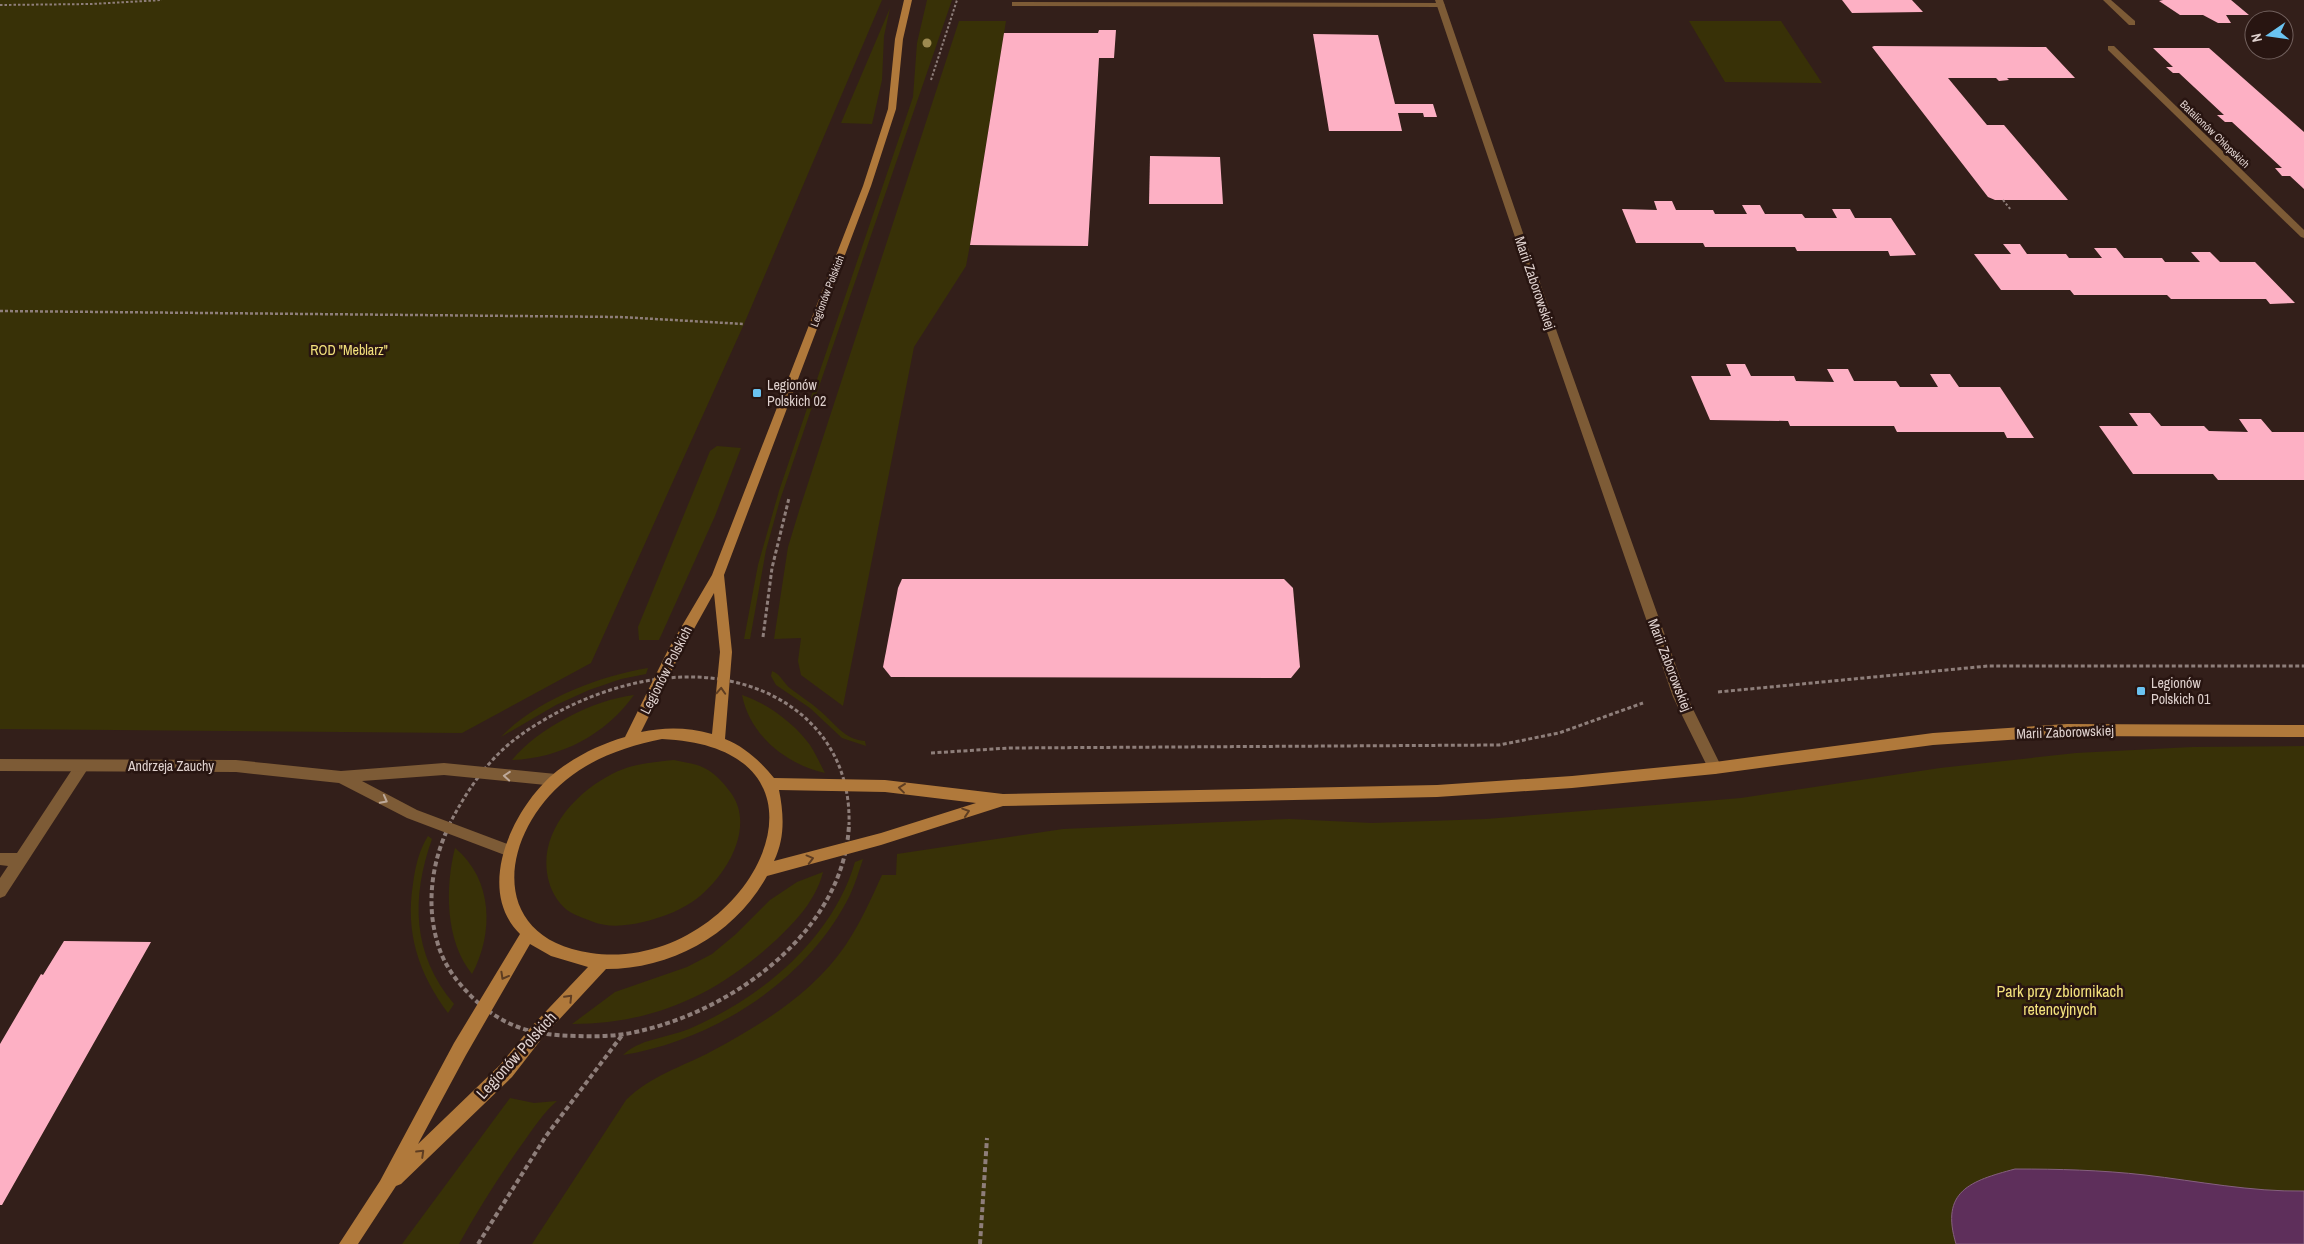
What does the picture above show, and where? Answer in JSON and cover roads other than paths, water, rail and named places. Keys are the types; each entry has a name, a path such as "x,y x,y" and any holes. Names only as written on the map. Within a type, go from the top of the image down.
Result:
{"street":[{"name":"Legionów Polskich","path":"631,739 674,652 718,575 867,186 892,109 899,38 908,0"},
{"path":"2107,0 2132,23"},
{"path":"1015,4 1440,3"},
{"name":"Marii Zaborowskiej","path":"1440,3 1549,325 1680,697 1714,768 1933,739 2067,730 2304,731"},
{"name":"Batalionów Chłopskich","path":"2111,48 2304,235"},
{"name":"Legionów Polskich","path":"718,575 726,652 718,740"},
{"path":"662,733 718,740 749,757 770,784 776,811 775,841 763,871 736,908 697,938 650,958 602,964 560,955 528,934 512,910 506,881 510,851 527,813 556,780 579,762 604,749 631,739 662,733"},
{"name":"Andrzeja Zauchy","path":"0,765 236,766 341,777 444,769 556,780"},
{"path":"0,891 82,766"},
{"path":"770,784 885,786 1002,800 1507,788 1714,768"},
{"name":"Andrzeja Zauchy","path":"341,777 412,814 510,851"},
{"path":"763,871 881,839 1002,800"},
{"path":"0,860 20,860"},
{"name":"Legionów Polskich","path":"348,1244 386,1187 460,1049 528,934"},
{"name":"Legionów Polskich","path":"386,1187 506,1071 536,1032 602,964"}],"place":[{"name":"Legionów Polskich 02","path":"757,393"},
{"name":"Legionów Polskich 01","path":"2141,691"}],"park label":[{"name":"ROD \"Meblarz\"","path":"349,350"},
{"name":"Park przy zbiornikach retencyjnych","path":"2060,1000"}]}
